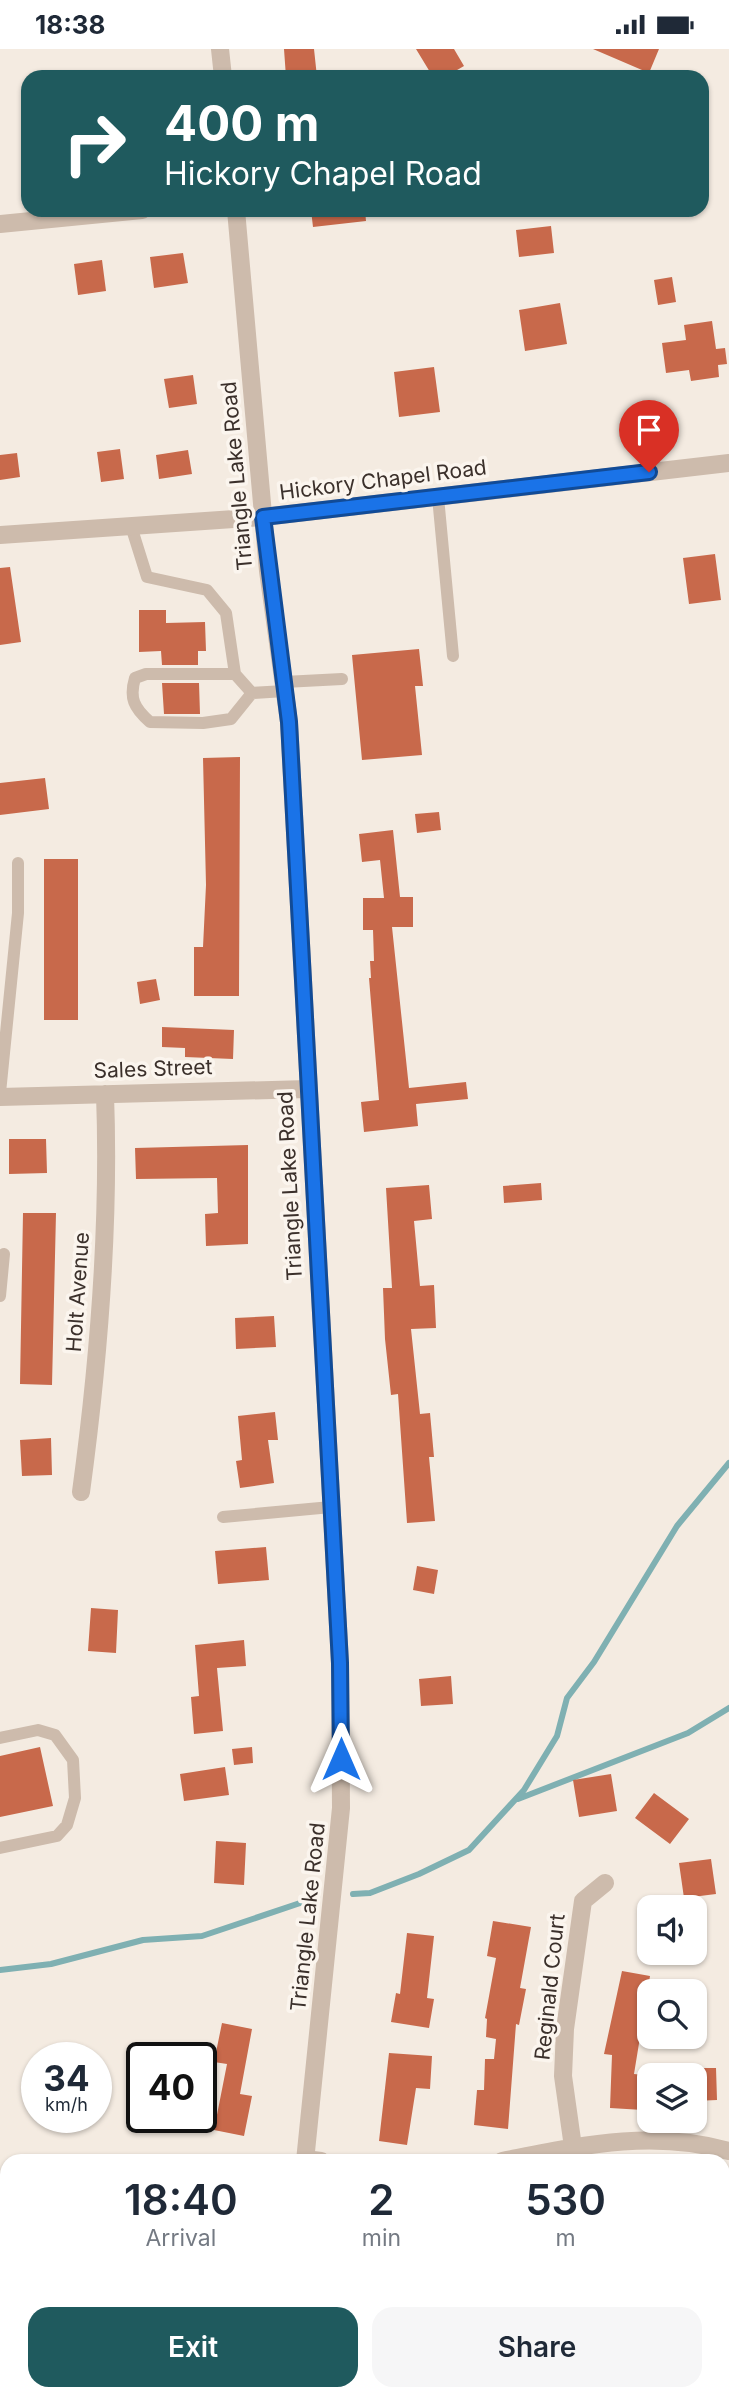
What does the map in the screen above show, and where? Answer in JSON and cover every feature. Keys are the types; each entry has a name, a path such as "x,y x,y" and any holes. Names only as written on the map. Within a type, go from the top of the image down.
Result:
{"street":[{"path":"220,49 222,70"},
{"path":"0,224 71,217"},
{"name":"Triangle Lake Road","path":"237,217 263,517 284,686 340,1663 341,1808 311,2154"},
{"name":"Hickory Chapel Road","path":"0,535 263,517 729,463"},
{"name":"Sales Street","path":"0,1095 308,1090"},
{"name":"Holt Avenue","path":"81,1492 101,1314 108,1172 105,1094"},
{"name":"Reginald Court","path":"573,2147 563,2076 565,2029 583,1901 605,1884"},
{"path":"538,2154 644,2139 691,2142 729,2151"}],"lane":[{"path":"438,497 453,656"},
{"path":"131,526 147,577 207,590 226,613 235,674 252,693"},
{"path":"235,674 146,674 135,677 131,691 133,702 150,722 203,723 231,719 252,693 342,679"},
{"path":"0,1095 18,913 18,863"},
{"path":"0,1296 4,1254"},
{"path":"223,1517 331,1507"},
{"path":"0,1738 38,1730 55,1735 73,1761 75,1798 67,1825 58,1836 0,1849"}],"building":[{"path":"284,49 314,49 316,70 286,70"},
{"path":"416,49 454,49 464,66 457,70 429,70"},
{"path":"593,49 659,49 650,70 642,70"},
{"path":"312,217 366,217 366,221 313,227"},
{"path":"551,226 554,253 519,257 516,230"},
{"path":"183,253 188,283 154,288 150,257"},
{"path":"102,260 106,291 78,295 74,264"},
{"path":"672,277 676,302 658,305 654,280"},
{"path":"560,303 567,344 525,351 519,310"},
{"path":"712,321 716,349 725,348 727,364 718,365 719,377 691,381 689,370 666,373 662,343 686,340 684,325"},
{"path":"434,367 440,412 399,417 394,372"},
{"path":"193,375 197,404 169,408 164,379"},
{"path":"120,449 124,479 101,482 97,452"},
{"path":"188,450 192,474 159,479 156,455"},
{"path":"17,453 20,477 0,480 0,455"},
{"path":"715,554 721,600 689,604 683,558"},
{"path":"10,567 21,642 0,645 0,568"},
{"path":"139,610 166,610 166,623 205,622 206,651 198,651 198,665 162,665 161,651 139,652"},
{"path":"419,649 423,686 415,686 422,755 362,760 352,655"},
{"path":"162,683 199,683 200,714 164,714"},
{"path":"240,757 239,996 194,996 194,947 203,947 206,885 203,758"},
{"path":"45,778 49,809 0,815 0,783"},
{"path":"439,812 441,830 417,833 415,814"},
{"path":"393,830 400,897 413,897 413,927 392,927 409,1088 466,1082 468,1099 416,1104 418,1126 364,1132 361,1102 379,1100 369,978 370,961 374,961 373,930 363,930 363,898 384,898 380,860 362,862 359,834"},
{"path":"44,859 78,859 78,1020 44,1020"},
{"path":"156,979 160,1000 140,1004 137,982"},
{"path":"162,1027 234,1030 233,1059 185,1057 185,1048 162,1047"},
{"path":"9,1139 46,1139 47,1173 9,1174"},
{"path":"248,1145 248,1244 206,1246 205,1214 218,1213 217,1178 136,1179 135,1148"},
{"path":"541,1183 542,1200 504,1203 503,1186"},
{"path":"429,1185 432,1219 414,1221 420,1286 434,1285 436,1328 411,1329 420,1414 430,1413 434,1457 429,1457 435,1521 407,1523 398,1394 391,1395 385,1339 383,1288 392,1288 386,1188"},
{"path":"23,1213 56,1213 52,1385 20,1384"},
{"path":"274,1316 276,1347 236,1349 235,1318"},
{"path":"275,1412 278,1440 268,1440 274,1483 240,1488 236,1461 242,1460 238,1416"},
{"path":"51,1438 52,1475 22,1476 20,1440"},
{"path":"266,1547 269,1580 218,1584 215,1551"},
{"path":"417,1566 438,1570 434,1594 413,1590"},
{"path":"91,1608 118,1610 116,1653 88,1651"},
{"path":"244,1640 246,1666 217,1668 223,1731 194,1734 191,1697 199,1696 195,1645"},
{"path":"451,1676 453,1704 421,1706 419,1679"},
{"path":"40,1747 53,1806 0,1817 0,1756"},
{"path":"252,1747 253,1763 234,1765 232,1749"},
{"path":"225,1767 229,1795 184,1801 180,1774"},
{"path":"611,1774 617,1811 579,1817 573,1780"},
{"path":"654,1793 689,1819 670,1844 635,1818"},
{"path":"216,1841 246,1843 244,1885 214,1883"},
{"path":"711,1859 716,1894 684,1895 679,1863"},
{"path":"493,1921 531,1927 520,1988 526,1989 519,2025 516,2024 508,2129 474,2125 477,2090 484,2090 485,2059 494,2059 496,2039 486,2037 485,2018 496,1958 487,1956"},
{"path":"407,1933 434,1936 427,1998 434,1999 429,2028 391,2022 396,1993 400,1994"},
{"path":"622,1971 650,1976 650,1979 637,1979 638,2049 634,2074 637,2074 637,2110 610,2108 612,2055 604,2054"},
{"path":"222,2023 252,2029 240,2094 252,2096 244,2136 217,2131 217,2115 227,2064 217,2062"},
{"path":"389,2053 432,2056 430,2089 416,2088 407,2145 379,2141"},
{"path":"707,2068 716,2068 717,2100 707,2100"}],"waterway":[{"path":"353,1894 370,1893 469,1850 524,1790 557,1736 567,1698 594,1662 677,1526 729,1463"},
{"path":"518,1799 688,1733 729,1708"},
{"path":"0,1970 51,1964 143,1940 202,1936 315,1898"}],"route":[{"path":"341,1759 340,1663 289,722 263,517 649,472"}]}
